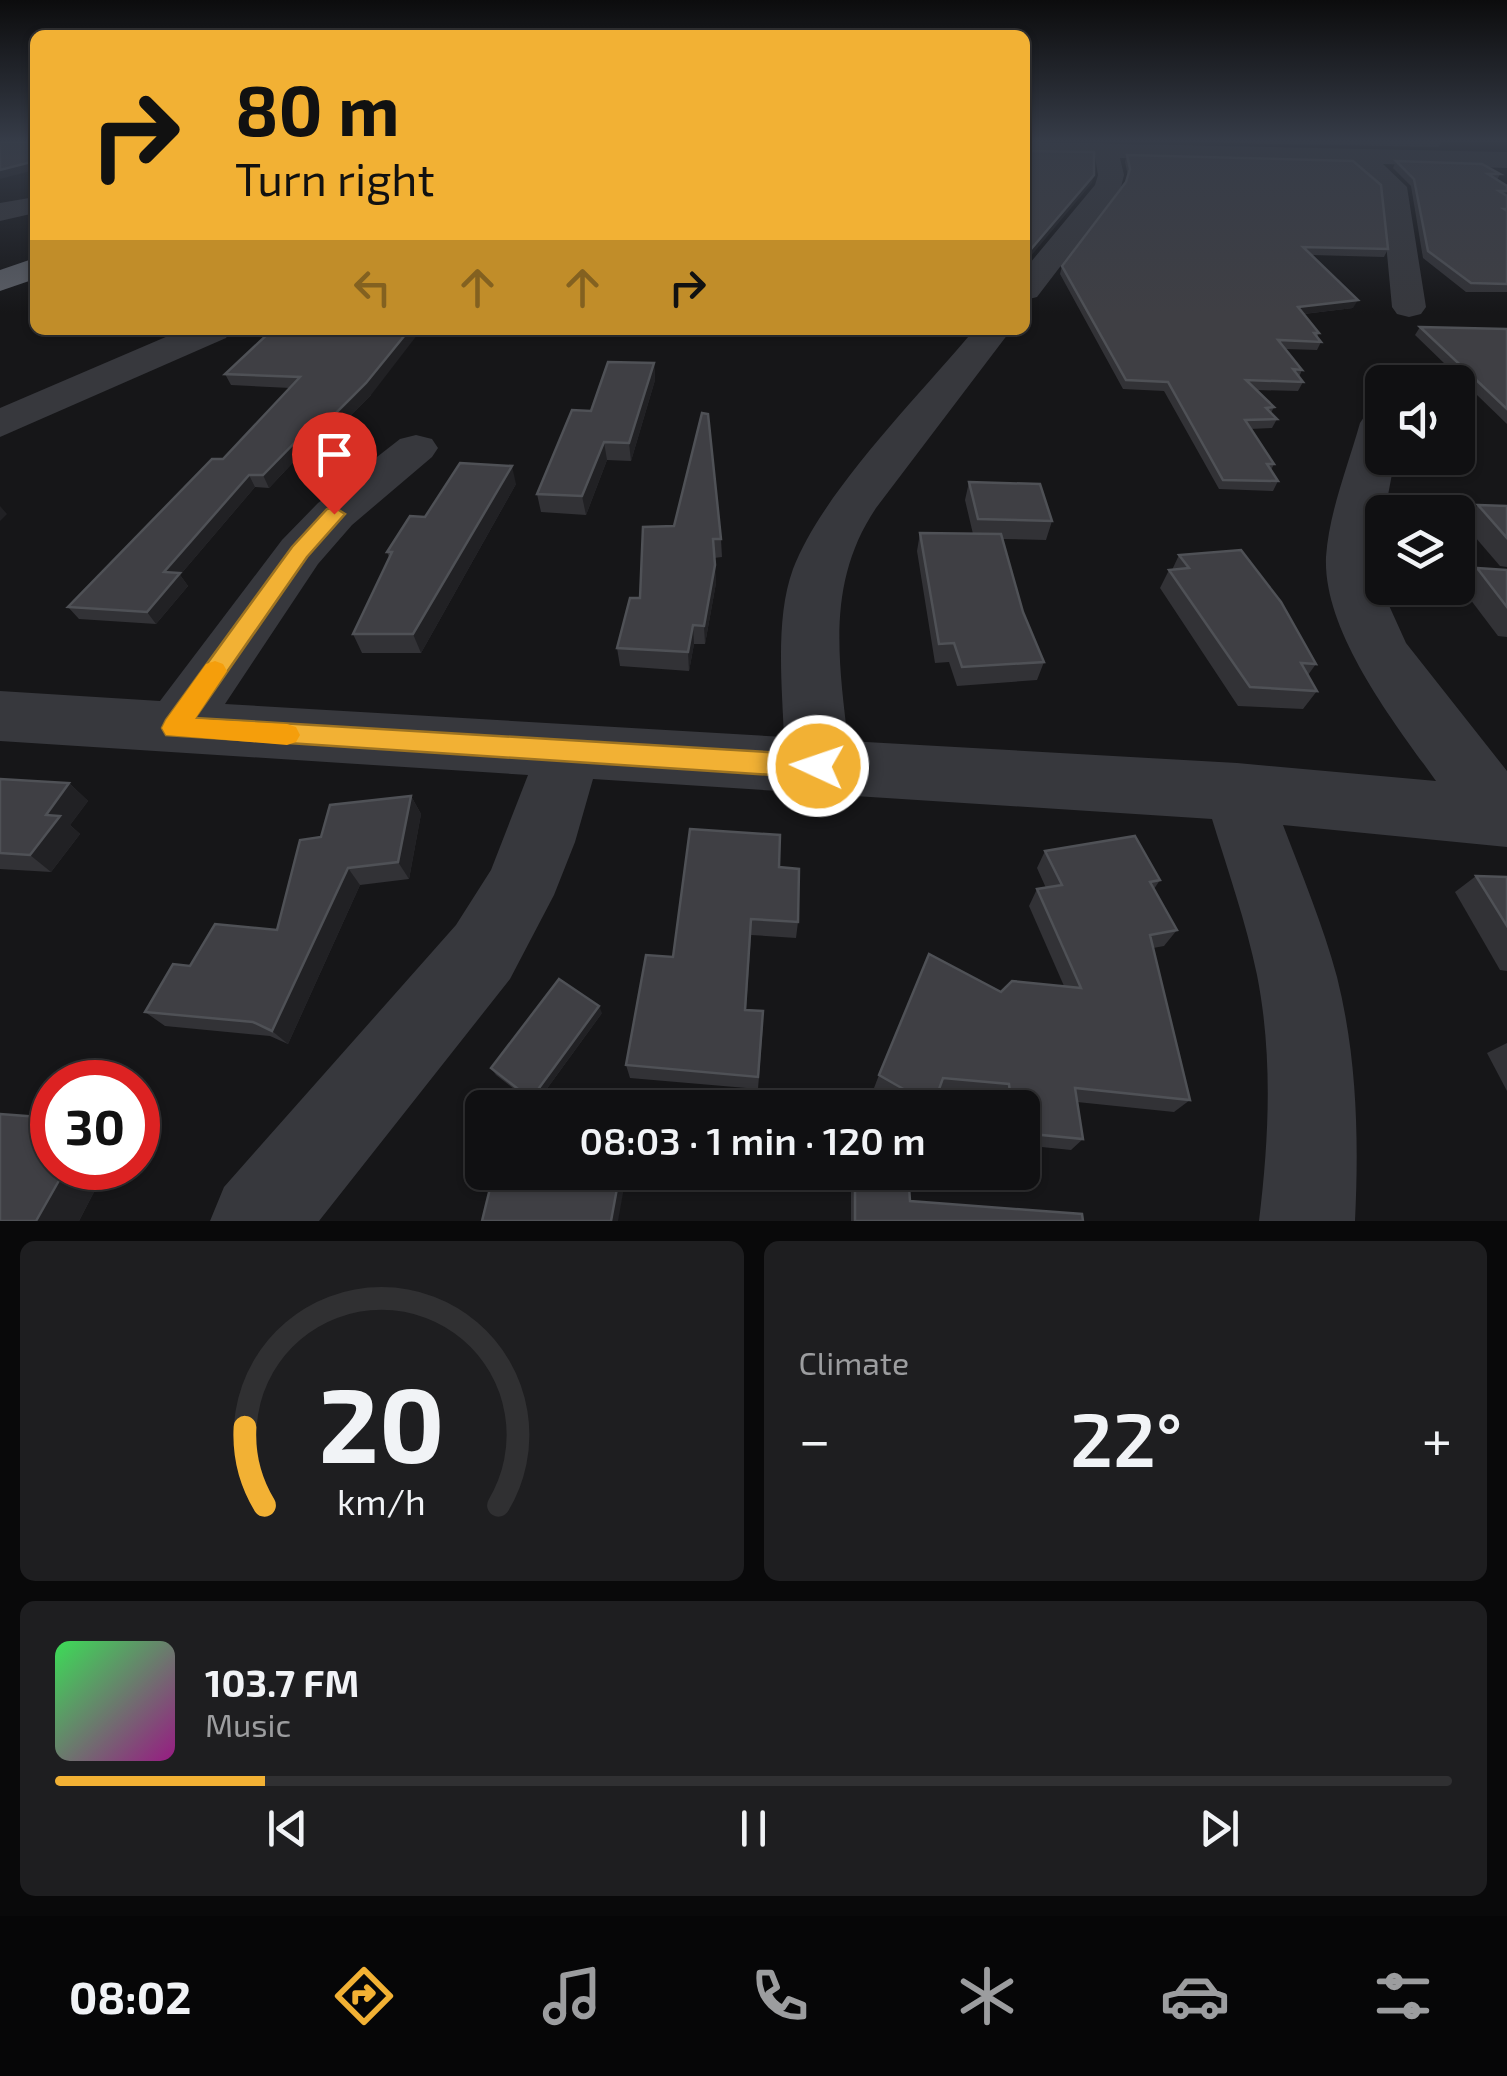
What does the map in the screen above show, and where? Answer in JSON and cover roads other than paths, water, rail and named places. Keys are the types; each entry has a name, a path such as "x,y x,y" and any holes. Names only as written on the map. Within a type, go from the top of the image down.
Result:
{"highway":[{"path":"0,257 30,248"},
{"path":"0,281 30,270"}],"street":[{"path":"1030,284 1098,199"},
{"path":"1395,199 1409,307"},
{"path":"0,212 30,207"},
{"path":"0,424 201,335"},
{"path":"818,766 810,654 818,572 837,529 858,498 988,335"},
{"path":"175,728 300,552 356,494 416,448"},
{"path":"1370,475 1352,557 1354,596 1379,646 1422,712 1504,816"},
{"path":"0,716 1237,792 1504,816"},
{"path":"258,1221 482,952 517,894 540,842 568,752"},
{"path":"1237,792 1290,949 1302,1010 1314,1110 1307,1221"}]}
